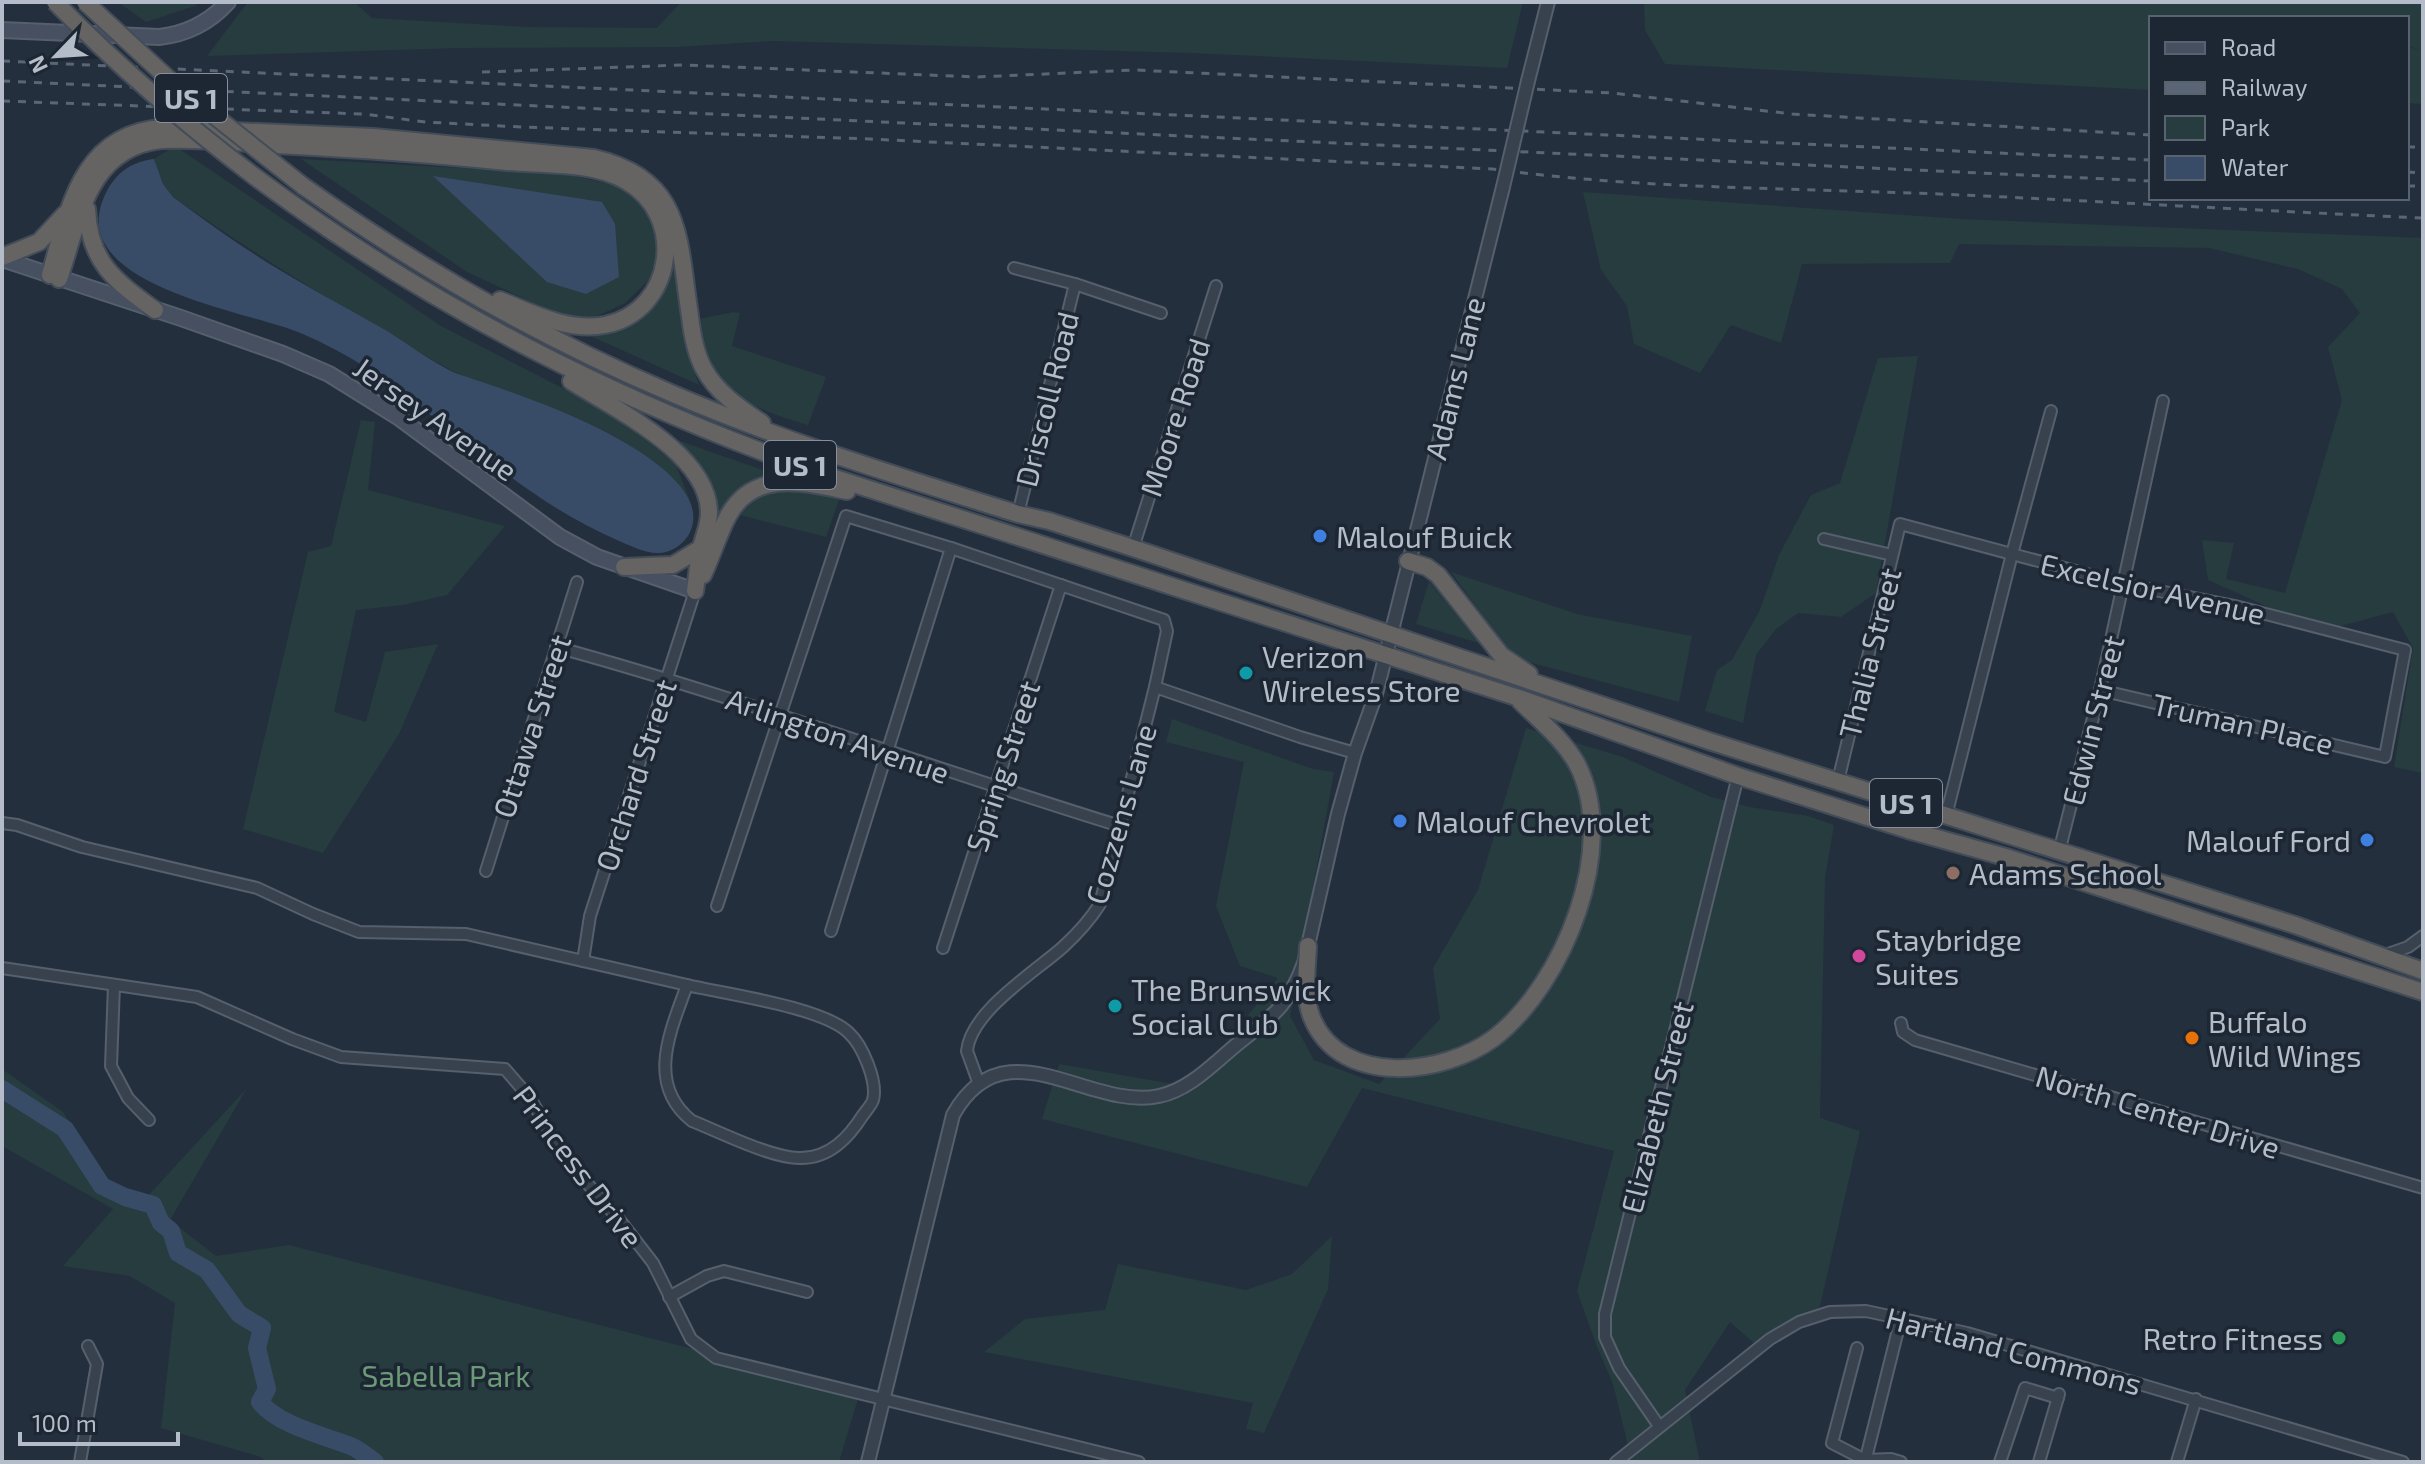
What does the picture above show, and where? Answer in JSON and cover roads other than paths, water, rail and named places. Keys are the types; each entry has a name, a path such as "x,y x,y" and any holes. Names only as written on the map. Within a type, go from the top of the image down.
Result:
{"highway":[{"name":"US 1","path":"55,2 117,63 176,114 258,179 381,265 520,346 690,425 782,460 1516,697 1738,776 1908,830 2009,858 2418,992"},
{"name":"US 1","path":"85,2 173,83 303,186 436,273 536,330 673,394 779,436 1133,548 1389,636 1946,816 2295,925 2423,971"},
{"path":"54,277 80,201 85,173 102,151 127,136 157,128 373,137 612,162 645,179 670,209 676,228 693,340 706,374 730,400 779,436"},
{"path":"2,258 39,242 80,201 111,160 126,150 152,141 357,148 609,174 625,181 649,200 659,215 665,233 665,262 652,293 633,313 606,325 579,326 548,319 436,273"},
{"path":"80,201 99,260 120,284 155,310"},
{"path":"520,346 642,424 681,458 697,477 709,505 695,591"},
{"path":"695,591 731,511 749,493 770,483 800,481 937,511"},
{"path":"624,567 673,565 701,548"},
{"path":"1408,561 1427,567 1438,575 1505,659 1555,689"},
{"path":"1308,946 1307,995 1316,1025 1335,1048 1372,1065 1409,1068 1455,1059 1494,1038 1524,1009 1548,976 1576,915 1588,866 1591,828 1587,792 1576,764 1559,740 1516,697"}],"main road":[{"path":"2,30 159,37 198,26 228,2"},
{"name":"Jersey Avenue","path":"2,258 283,354 345,383 405,422 560,537 624,567 695,591"}],"street":[{"name":"Adams Lane","path":"979,1084 999,1075 1022,1072 1135,1097 1157,1097 1173,1092 1191,1082 1281,1009 1299,976 1355,753 1376,694 1548,2"},
{"path":"1014,268 1075,284 1161,313"},
{"name":"Driscoll Road","path":"1018,514 1075,284"},
{"name":"Moore Road","path":"1133,548 1216,286"},
{"name":"Edwin Street","path":"2059,852 2100,690 2163,401"},
{"path":"1946,816 2051,411"},
{"name":"Cozzens Lane","path":"780,715 846,516 1164,620 1167,631 1155,687 1100,904 1064,946 977,1023 967,1051 979,1084"},
{"name":"Excelsior Avenue","path":"1900,524 2124,584 2235,606 2405,650 2385,757"},
{"name":"Thalia Street","path":"1838,781 1900,524"},
{"path":"1824,539 1892,555"},
{"path":"831,931 951,548"},
{"name":"Ottawa Street","path":"486,871 577,582"},
{"name":"Spring Street","path":"943,948 1061,585"},
{"name":"Orchard Street","path":"583,961 590,916 695,591"},
{"name":"Arlington Avenue","path":"556,647 667,677 996,788 1120,826"},
{"path":"1155,687 1355,753"},
{"name":"Truman Place","path":"2100,690 2385,757"},
{"path":"717,906 780,715"},
{"name":"Elizabeth Street","path":"1659,1426 1619,1368 1605,1337 1605,1314 1738,776"},
{"path":"2,823 82,847 257,888 359,932 466,934 797,1009 830,1020 849,1032 864,1052 871,1077 873,1100 851,1134 837,1146 802,1158 768,1150 692,1121 680,1112 668,1090 665,1049 687,985"},
{"path":"2380,957 2408,947 2423,936"},
{"name":"Princess Drive","path":"2,968 197,997 341,1057 505,1069 530,1098 565,1158 653,1263 669,1297"},
{"path":"114,985 111,1066 128,1098 149,1120"},
{"name":"North Center Drive","path":"1901,1023 1903,1032 1915,1040 2423,1188"},
{"path":"868,1462 953,1115 979,1084"},
{"path":"807,1292 724,1271 707,1276 669,1297 691,1339 716,1358 1139,1462"},
{"name":"Hartland Commons","path":"1616,1462 1770,1339 1799,1322 1842,1311 1866,1311 1967,1333 2403,1462"},
{"path":"1865,1461 1901,1318"},
{"path":"83,1461 97,1364 88,1346"},
{"path":"1857,1348 1832,1443 1865,1461 1891,1459 1901,1462"},
{"path":"2000,1462 2025,1388 2059,1396 2039,1462"},
{"path":"2177,1462 2196,1399"}],"water":[{"path":"154,159 163,184 173,197 268,263 444,367 588,423 636,449 673,478 687,496 693,515 688,536 675,548 658,553 617,540 584,524 523,486 409,398 340,352 298,332 163,288 131,270 108,248 99,222 108,189 117,177 133,165"},
{"path":"433,176 602,202 615,224 619,277 586,294 547,282"}],"waterway":[{"path":"2,1089 65,1129 102,1186 153,1205 161,1223 171,1231 178,1253 207,1270 239,1314 262,1328 257,1348 267,1389 260,1402 279,1418 353,1447 375,1462"}],"railway":[{"path":"2,61 2149,160"},
{"path":"482,72 683,65 977,77 1135,70 1613,93 1792,114 2149,135"},
{"path":"2,81 2149,181"},
{"path":"2,101 363,114 426,122 521,127 869,139 1492,169 1659,184 1939,194 2423,218"},
{"path":"2409,147 2423,147"},
{"path":"2409,172 2423,173"},
{"path":"2409,186 2423,186"}],"place":[{"name":"Malouf Buick","path":"1320,536"},
{"name":"Verizon Wireless Store","path":"1246,673"},
{"name":"Malouf Chevrolet","path":"1400,821"},
{"name":"Malouf Ford","path":"2367,840"},
{"name":"Adams School","path":"1953,873"},
{"name":"Staybridge Suites","path":"1859,956"},
{"name":"The Brunswick Social Club","path":"1115,1006"},
{"name":"Buffalo Wild Wings","path":"2192,1038"},
{"name":"Retro Fitness","path":"2339,1338"}],"park label":[{"name":"Sabella Park","path":"446,1375"}]}
